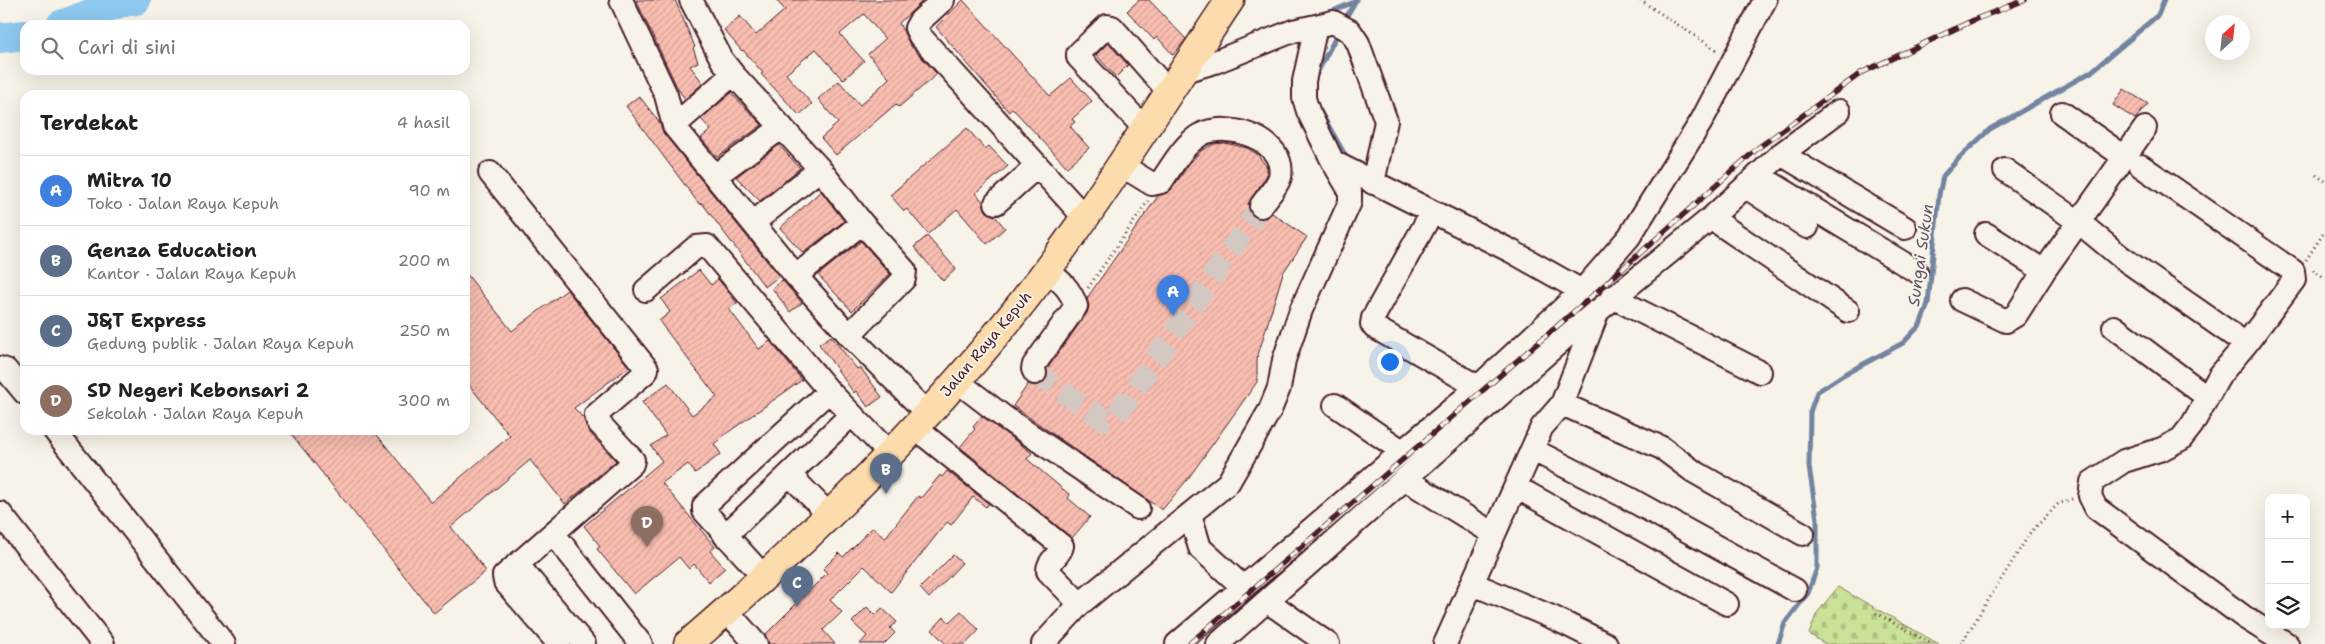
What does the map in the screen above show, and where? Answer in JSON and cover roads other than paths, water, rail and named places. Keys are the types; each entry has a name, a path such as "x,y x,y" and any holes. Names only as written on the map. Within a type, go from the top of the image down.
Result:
{"main road":[{"name":"Jalan Raya Kepuh","path":"688,644 764,577 889,453 957,381 1085,218 1177,82 1222,4"}],"street":[{"path":"621,0 666,95 674,126 796,276 921,420 1062,546 1061,550 1049,564 1048,571 1080,604"},
{"path":"691,0 722,60 733,74 782,126 862,223 905,271 905,276 848,335"},
{"path":"943,0 920,21 916,28 920,36 1085,218"},
{"path":"1177,644 1478,387 1582,291 1633,231 1701,122 1766,0"},
{"path":"1042,644 1080,604 1191,519 1228,483 1270,410 1301,310 1350,202 1350,191 1355,173 1386,121 1358,42 1334,27 1293,31 1215,62 1177,82 1112,27 1107,26 1078,54 1078,57 1144,129"},
{"path":"1334,27 1304,81 1304,98 1308,111 1355,173 1519,256 1582,291"},
{"path":"674,126 733,74"},
{"path":"1218,644 1556,345 1711,218 1782,154 1839,111"},
{"path":"2062,113 2293,271 2294,280 2220,375 2206,396 2192,425 2181,439 2162,449 2124,461 2092,482 2090,496 2096,508 2244,618 2287,644"},
{"path":"715,176 782,126"},
{"path":"1962,300 2006,321 2016,315 2044,271 2080,224 2133,162 2145,128"},
{"path":"1121,165 1152,184 1162,182 1191,141 1201,135 1228,129 1243,132 1263,143 1273,152 1280,164 1279,179 1262,206"},
{"path":"1782,154 1905,228"},
{"path":"996,203 1037,166"},
{"path":"753,223 820,170"},
{"path":"2005,170 2080,224 2121,257 2246,344"},
{"path":"490,173 647,369 646,372 596,415 598,422 633,460 632,464 504,576 505,582 559,644"},
{"path":"1752,181 1808,227"},
{"path":"1752,181 1916,271"},
{"path":"1432,212 1373,318 1372,324 1374,328 1478,387"},
{"path":"1711,218 1848,311"},
{"path":"796,276 862,223"},
{"path":"1986,234 2044,271"},
{"path":"646,290 696,247 707,246 829,391 889,453"},
{"path":"1035,373 1034,365 1076,306 1066,284 1046,270"},
{"path":"1605,304 1760,372"},
{"path":"1445,644 1542,427 1562,404 1605,304"},
{"path":"2114,327 2206,396"},
{"path":"0,368 6,370 20,387"},
{"path":"957,381 1004,417 1138,508"},
{"path":"764,577 725,536 704,511 704,506 829,391"},
{"path":"1562,404 1662,448 1693,471 1803,534"},
{"path":"1335,405 1402,451"},
{"path":"725,536 852,415"},
{"path":"58,435 224,644"},
{"path":"1533,450 1626,497 1795,590"},
{"path":"790,475 828,514"},
{"path":"1405,479 1494,534"},
{"path":"1516,487 1727,604"},
{"path":"0,513 103,644"},
{"path":"1191,519 1200,548 1243,587"},
{"path":"553,533 642,644"},
{"path":"517,564 584,644"},
{"path":"1473,584 1554,618 1606,644"},
{"path":"1267,601 1328,644"},
{"path":"727,611 756,644"}],"waterway":[{"path":"74,20 119,3 136,0"},
{"path":"1344,21 1356,0"},
{"name":"Sungai Sukun","path":"1778,644 1785,623 1808,593 1817,568 1817,519 1809,467 1810,412 1817,392 1843,375 1903,343 1920,325 1928,304 1939,195 1943,176 1990,129 2091,72 2158,15 2164,0"},
{"path":"1328,13 1354,2"},
{"path":"1315,77 1339,31"},
{"path":"0,38 20,36"},
{"path":"1320,111 1348,160"}],"tunnel":[{"path":"1035,373 1105,420 1115,418 1261,206"}],"railway":[{"path":"1189,644 1592,296 1758,148 1861,73 1976,19 2025,0"}],"place":[{"name":"Mitra 10","path":"1173,316"},
{"name":"Genza Education","path":"886,494"},
{"name":"SD Negeri Kebonsari 2","path":"647,547"},
{"name":"J&T Express","path":"797,607"}]}
